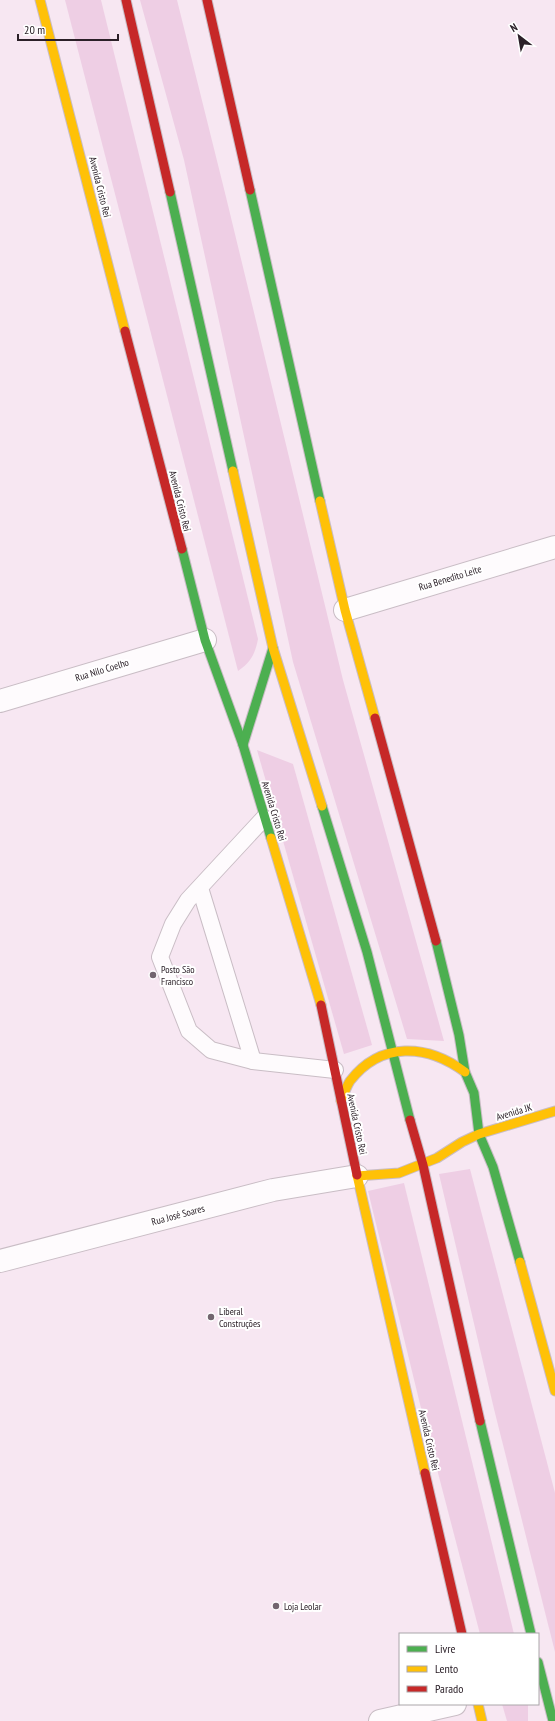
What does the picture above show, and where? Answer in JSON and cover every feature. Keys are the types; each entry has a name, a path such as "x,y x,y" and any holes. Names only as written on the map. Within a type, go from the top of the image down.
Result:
{"main road":[{"name":"Avenida Cristo Rei","path":"40,0 204,640 243,746 318,997 357,1176 462,1633"},
{"path":"126,0 273,648 367,952 392,1054 423,1165 478,1414 531,1633"},
{"path":"207,0 345,610 431,917 459,1035 465,1072 472,1085 479,1134 504,1203 555,1391"},
{"path":"243,746 273,648"},
{"path":"341,1101 345,1088 353,1076 364,1066 381,1056 407,1050 422,1050 448,1058 465,1072"},
{"name":"Avenida JK","path":"357,1176 399,1173 423,1165 462,1142 479,1134 555,1111"},
{"path":"539,1666 554,1721"},
{"path":"478,1705 482,1721"}],"street":[{"name":"Rua Benedito Leite","path":"345,610 555,547"},
{"name":"Rua Nilo Coelho","path":"0,701 204,640"},
{"name":"Rua José Soares","path":"0,1261 273,1190 357,1176"},
{"path":"380,1721 451,1705"}],"lane":[{"path":"264,818 188,900 173,924 160,957 189,1032 211,1050 253,1061 335,1070"},
{"path":"200,888 253,1061"}],"shaded area":[{"path":"65,0 101,0 258,639 252,657 238,671"},
{"path":"140,0 177,0 343,680 444,1041 407,1039 293,662 184,160"},
{"path":"257,750 293,764 372,1045 344,1054"},
{"path":"470,1169 555,1493 555,1652 494,1409 439,1174"},
{"path":"404,1183 514,1633 480,1633 420,1404 368,1191"},
{"path":"502,1705 528,1705 528,1721 507,1721"}],"traffic: fast":[{"path":"250,190 320,501"},
{"path":"170,192 233,471"},
{"path":"182,549 205,640 243,745 271,838"},
{"path":"243,745 273,648"},
{"path":"322,806 367,952 410,1120"},
{"path":"436,941 459,1035 465,1072 474,1093 479,1134 493,1167 520,1262"},
{"path":"480,1421 531,1633"},
{"path":"539,1666 553,1721"}],"traffic: slow":[{"path":"40,0 125,331"},
{"path":"233,471 273,648 322,806"},
{"path":"320,501 345,610 375,718"},
{"path":"271,838 321,1005"},
{"path":"341,1101 350,1081 362,1068 376,1059 390,1053 405,1051 420,1052 435,1056 465,1072"},
{"path":"357,1176 399,1173 437,1158 462,1142 479,1134 555,1111"},
{"path":"357,1175 425,1473"},
{"path":"520,1262 555,1391"},
{"path":"478,1705 482,1721"}],"traffic: jam":[{"path":"126,0 170,192"},
{"path":"207,0 250,190"},
{"path":"125,331 182,549"},
{"path":"375,718 436,941"},
{"path":"321,1005 357,1175"},
{"path":"410,1120 423,1165 480,1421"},
{"path":"425,1473 462,1633"}],"place":[{"name":"Posto São Francisco","path":"153,975"},
{"name":"Liberal Construções","path":"211,1317"},
{"name":"Loja Leolar","path":"276,1606"}]}
